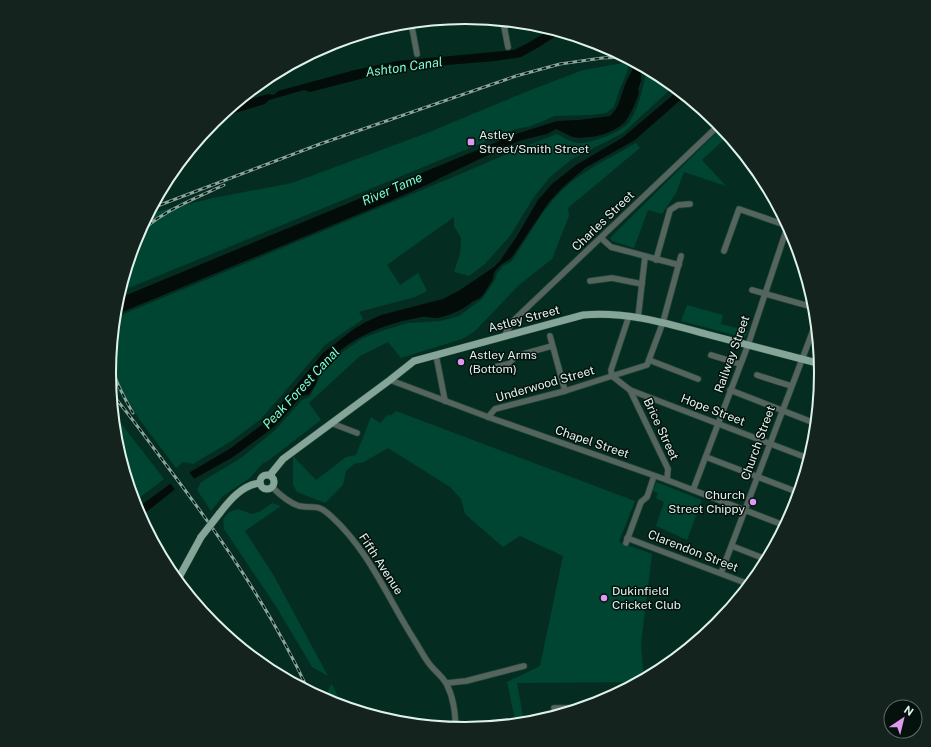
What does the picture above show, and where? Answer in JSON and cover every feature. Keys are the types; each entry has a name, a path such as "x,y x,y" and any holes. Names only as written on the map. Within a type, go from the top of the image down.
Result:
{"main road":[{"name":"Astley Street","path":"270,475 283,458 414,361 583,315 598,313 629,316 663,322 814,362"},
{"path":"263,475 270,475 274,480 272,486 266,489 262,487 260,483 260,479 263,475"},
{"path":"180,574 201,537 225,505 238,493 260,483"}],"street":[{"path":"504,26 508,47"},
{"path":"412,28 417,54"},
{"name":"Charles Street","path":"504,336 513,322 715,129"},
{"path":"656,260 670,210 678,205 690,204"},
{"path":"724,251 739,209 781,223"},
{"name":"Railway Street","path":"693,490 748,345 785,234"},
{"path":"601,238 611,247 679,265"},
{"path":"681,256 663,322 649,360 698,379"},
{"path":"638,318 646,257"},
{"path":"590,282 612,278 642,284"},
{"path":"752,290 808,306"},
{"path":"612,376 611,370 629,316"},
{"name":"Church Street","path":"721,573 812,332"},
{"path":"550,336 564,391"},
{"path":"496,367 508,364 516,356 552,346"},
{"path":"436,355 445,401"},
{"path":"711,355 740,364"},
{"name":"Underwood Street","path":"488,417 495,409 564,391 647,365 649,360"},
{"path":"757,375 791,386"},
{"name":"Hope Street","path":"612,376 630,390 805,457"},
{"name":"Chapel Street","path":"390,380 488,417 667,480 781,524"},
{"name":"Brice Street","path":"630,390 668,469 667,480"},
{"path":"730,390 811,422"},
{"path":"331,423 357,433"},
{"path":"706,457 794,491"},
{"name":"Clarendon Street","path":"654,476 647,497 641,502 627,540 745,583"},
{"name":"Fifth Avenue","path":"272,486 280,494 299,506 319,507 348,533 374,569 410,633 431,666 447,683"},
{"path":"732,546 762,558"},
{"path":"456,723 455,706 447,683 466,681 524,666"},
{"path":"554,708 565,708"}],"green space":[{"path":"625,63 629,65 627,73 614,107 606,113 555,116 531,126 516,129 127,289 135,261 156,212 213,198 292,183 427,133 583,70"},
{"path":"646,74 670,90 623,133 572,159 549,178 534,197 510,236 485,264 469,276 454,272 460,254 461,238 454,226 454,217 387,265 400,285 418,273 427,291 415,297 359,312 363,318 362,320 325,345 261,419 233,440 193,464 183,462 176,468 139,419 129,402 117,389 117,351 121,315 557,134 577,143 585,143 614,133 630,121 641,95"},
{"path":"718,131 725,139 702,160 726,186 684,172 676,193 662,214 648,210 634,248 612,241 610,238"},
{"path":"636,143 640,148 568,208 569,216 552,259 519,285 474,332 462,339 401,358 388,342 360,356 309,403 321,420 262,464 250,478 223,496 211,511 197,490 201,482 241,458 275,430 302,400 310,396 322,373 342,352 363,338 384,330 408,323 440,321 459,316 482,299 495,280 497,273 504,265 511,262 541,216 561,191 578,177"},
{"path":"687,305 723,315 721,324 748,331 745,338 681,321"},
{"path":"396,411 635,501 619,542 652,554 641,644 643,674 629,682 517,683 523,718 515,719 507,682 540,666 563,556 520,536 503,547 465,514 461,499 450,487 388,448 364,462 354,464 346,471 343,485 325,503 297,492 293,485 293,456 316,480 346,457 356,455 371,417 380,423 389,414 390,416"},
{"path":"119,421 164,479 139,498 128,464"},
{"path":"656,482 702,500 687,540 656,526 664,502 656,498 658,493 653,491"},
{"path":"272,503 281,506 245,531 274,576 328,676 312,667 277,608 224,529 223,519 229,512 238,509 252,514 261,511"},
{"path":"332,684 339,699 328,694"}],"water":[{"name":"Ashton Canal","path":"544,33 556,36 521,57 495,61 399,69 310,92 304,90 269,100 265,104 232,114 249,100 268,94 274,95 278,91 355,70 397,61 514,50"},
{"name":"River Tame","path":"633,68 641,72 641,81 638,89 639,93 627,119 623,124 610,132 580,138 573,137 556,129 547,134 522,140 395,199 122,312 125,296 516,134 557,121 610,116 618,105 626,82"},
{"name":"Peak Forest Canal","path":"675,94 682,99 635,140 585,168 564,186 549,202 512,257 495,271 492,281 480,298 462,309 445,316 439,318 421,317 407,320 379,328 354,341 331,359 320,371 316,384 309,394 301,396 280,421 270,430 233,457 174,490 145,513 142,505 170,484 231,448 263,424 323,353 354,329 381,315 443,299 460,290 494,267 500,261 517,236 538,200 552,184 576,165 622,138"}],"pier":[{"path":"188,471 196,481 176,491 169,482"}],"railway":[{"path":"160,205 320,144 516,76 560,64 614,57"},
{"path":"150,225 176,207 224,185"},
{"path":"116,380 133,413"},
{"path":"117,401 187,492 244,575 279,632 305,684"}],"place":[{"name":"Astley Street/Smith Street","path":"471,142"},
{"name":"Astley Arms (Bottom)","path":"461,362"},
{"name":"Church Street Chippy","path":"753,502"},
{"name":"Dukinfield Cricket Club","path":"604,598"}]}
